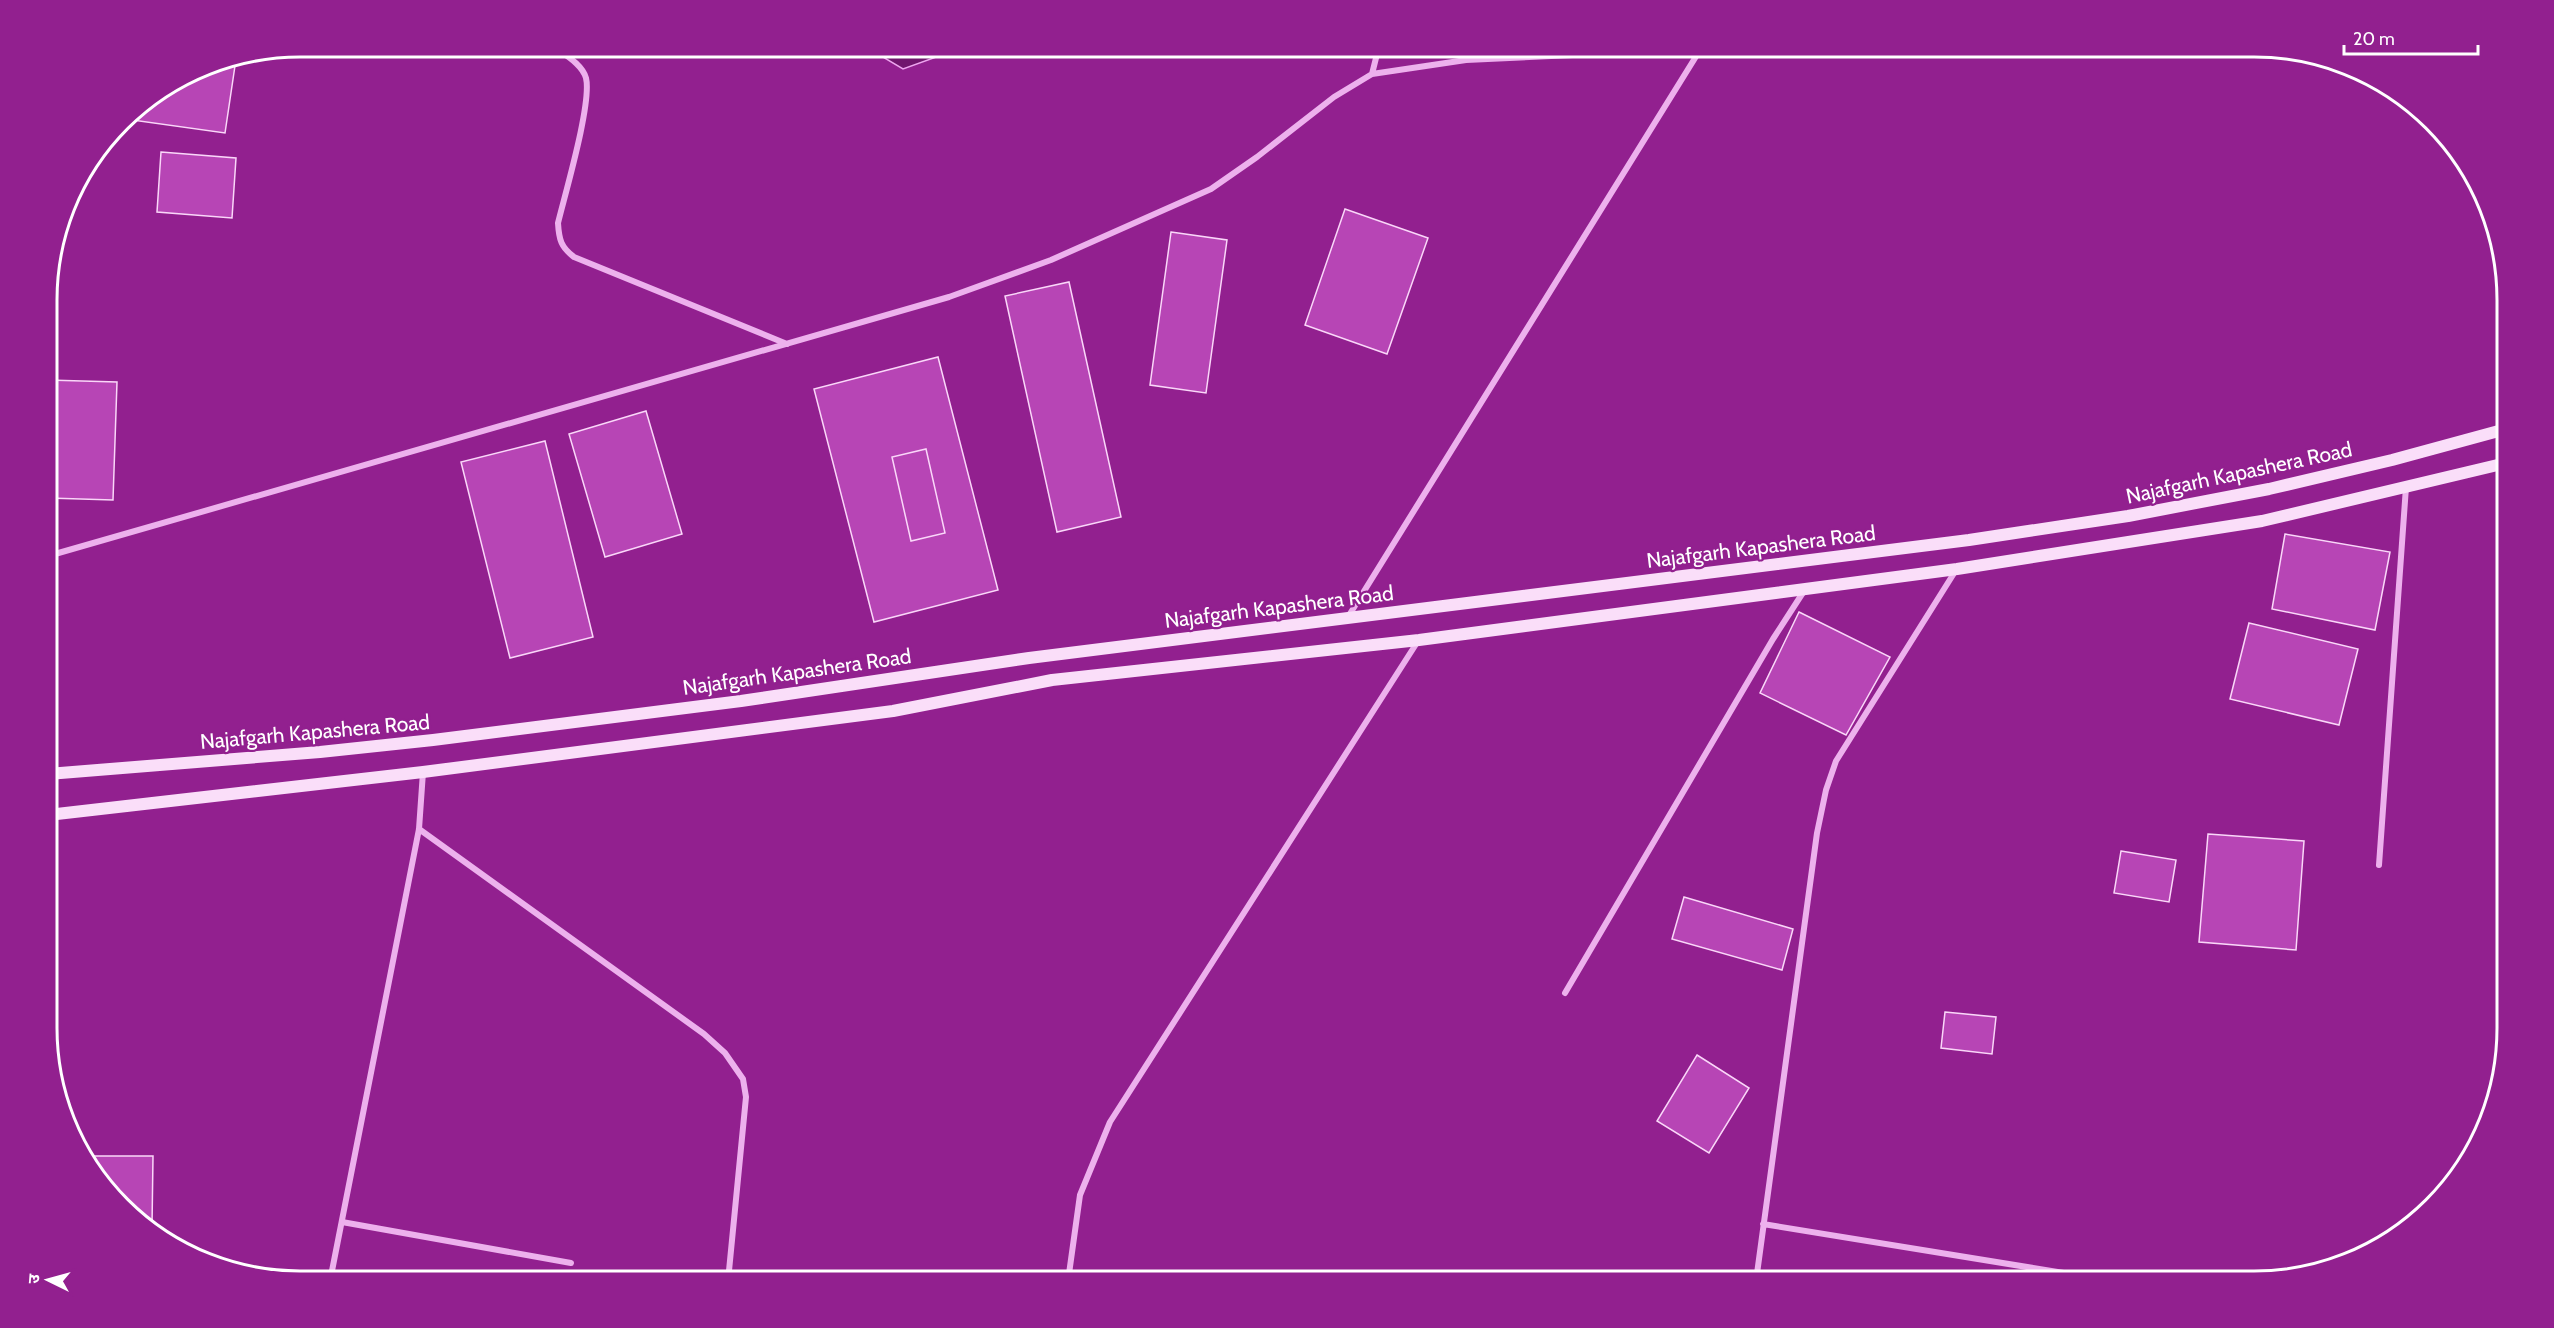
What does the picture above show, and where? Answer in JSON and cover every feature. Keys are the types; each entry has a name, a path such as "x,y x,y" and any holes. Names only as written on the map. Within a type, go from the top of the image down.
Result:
{"main road":[{"name":"Najafgarh Kapashera Road","path":"57,773 308,753 433,740 741,701 1029,658 1699,575 2128,516 2269,489 2392,460 2497,431"},
{"path":"57,814 423,772 893,711 1052,680 1419,640 1804,591 2262,521 2497,465"}],"street":[{"path":"568,57 578,65 586,77 587,99 558,223 559,240 565,250 574,257 787,344"},
{"path":"1372,74 1376,57"},
{"path":"57,553 949,297 1051,260 1211,189 1257,157 1334,97 1372,74 1466,60 1536,57"},
{"path":"1348,617 1696,57"},
{"path":"2379,864 2406,487"},
{"path":"1757,1271 1817,833 1826,790 1836,761 1957,569"},
{"path":"1565,993 1773,639 1804,591"},
{"path":"1069,1271 1080,1195 1110,1122 1419,640"},
{"path":"332,1271 418,829 423,772"},
{"path":"418,829 704,1034 725,1053 737,1070 743,1079 746,1115 729,1271"},
{"path":"342,1222 571,1263"},
{"path":"1763,1224 2052,1271"}],"shaded area":[{"path":"883,57 936,57 903,69"}],"building":[{"path":"235,66 225,133 136,121 165,98 192,82"},
{"path":"161,152 236,158 232,218 157,212"},
{"path":"1345,209 1428,238 1387,354 1305,325"},
{"path":"1171,232 1227,240 1206,393 1150,385"},
{"path":"1069,282 1121,517 1057,532 1005,296"},
{"path":"938,357 998,590 874,622 814,389"},
{"path":"57,380 117,382 113,500 57,498"},
{"path":"646,411 682,534 605,557 569,434"},
{"path":"545,441 593,637 510,658 461,462"},
{"path":"926,449 945,533 911,541 892,457"},
{"path":"2285,534 2390,552 2375,630 2272,609"},
{"path":"1799,612 1890,657 1846,735 1760,693"},
{"path":"2249,623 2358,649 2339,725 2230,699"},
{"path":"2208,834 2304,841 2296,950 2199,942"},
{"path":"2121,851 2176,860 2169,902 2114,893"},
{"path":"1684,897 1793,929 1782,970 1672,939"},
{"path":"1945,1012 1996,1017 1992,1054 1941,1048"},
{"path":"1697,1055 1749,1088 1709,1153 1657,1121"},
{"path":"94,1156 153,1156 152,1221 117,1188"}]}
